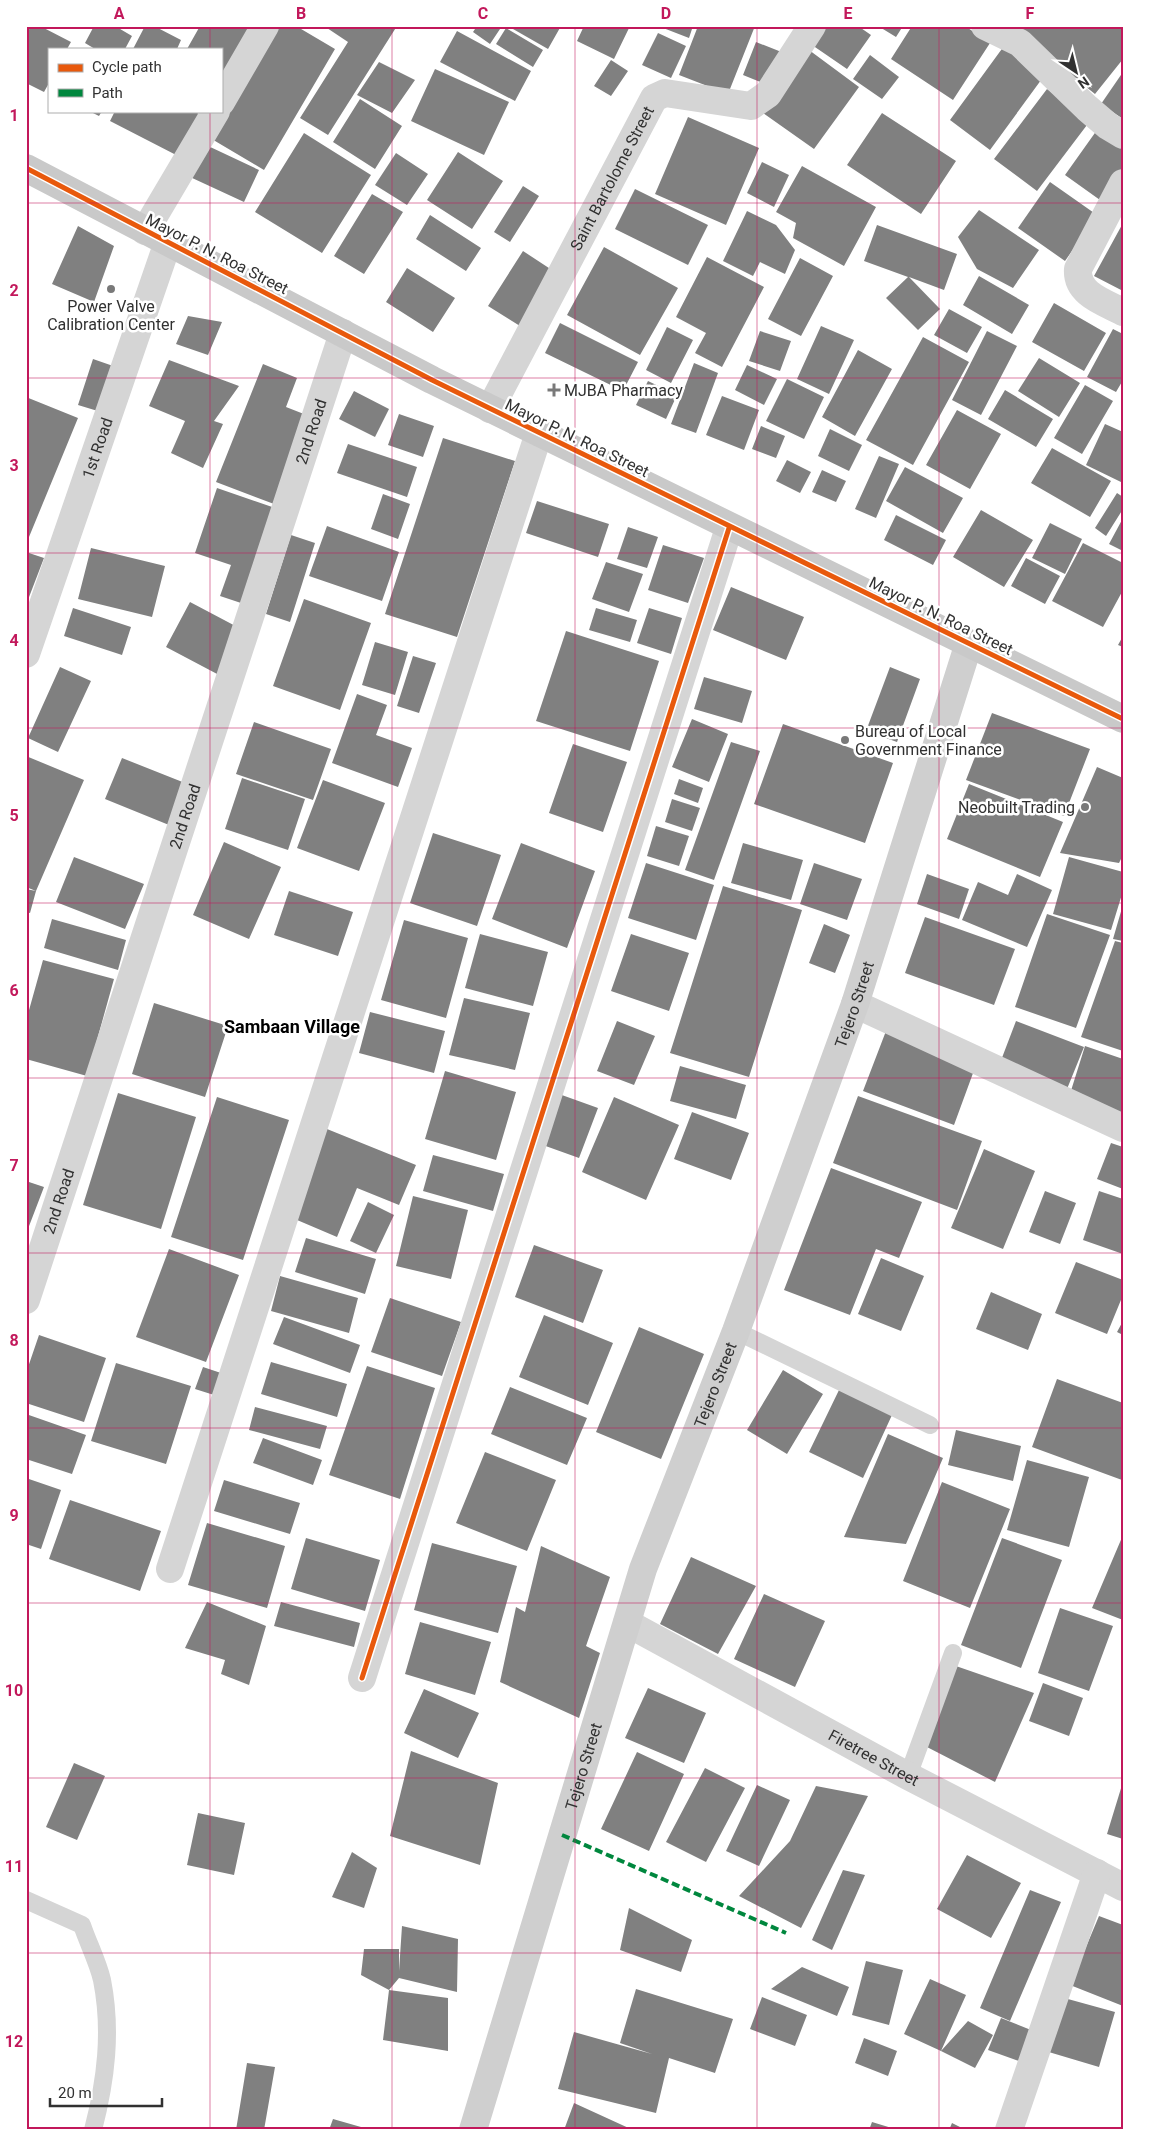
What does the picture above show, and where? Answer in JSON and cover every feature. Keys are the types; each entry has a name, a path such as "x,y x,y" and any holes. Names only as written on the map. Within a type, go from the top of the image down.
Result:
{"main road":[{"name":"Mayor P. N. Roa Street","path":"26,168 490,409 729,528 1123,719"},
{"name":"Tejero Street","path":"473,2130 642,1569 736,1331 855,1004 969,643"}],"street":[{"path":"222,100 265,26"},
{"name":"Saint Bartolome Street","path":"490,409 654,98 665,94 751,106 768,94 812,26"},
{"path":"985,26 1020,43 1087,108 1108,126 1123,135"},
{"name":"1st Road","path":"26,654 156,237 216,112"},
{"path":"1123,182 1078,269 1078,278 1086,292 1123,312"},
{"name":"2nd Road","path":"26,1300 343,333"},
{"path":"170,1569 539,433"},
{"path":"362,1678 729,528"},
{"path":"855,1004 1123,1128"},
{"name":"Firetree Street","path":"626,1623 908,1776 1123,1887"},
{"path":"1009,2130 1097,1873"}],"lane":[{"path":"736,1331 930,1424"},
{"path":"908,1776 953,1653"},
{"path":"26,1900 82,1925 102,1979 108,2039 102,2095 93,2130"}],"building":[{"path":"31,26 40,26 71,42 68,48 48,48 48,85 44,92 26,83 26,35"},
{"path":"94,26 115,26 132,36 126,48 93,48 85,43"},
{"path":"145,26 154,26 181,40 177,48 134,48"},
{"path":"200,26 252,26 222,75 222,48 188,48"},
{"path":"274,26 296,26 335,49 264,170 210,138"},
{"path":"324,26 397,26 328,135 300,118 348,42"},
{"path":"477,26 502,26 490,44 473,32"},
{"path":"515,26 561,26 548,49 513,29"},
{"path":"584,26 630,26 614,59 577,41"},
{"path":"658,26 693,26 689,38"},
{"path":"698,26 755,26 728,94 679,75"},
{"path":"824,26 858,26 871,35 847,69 812,45"},
{"path":"878,26 903,26 896,37"},
{"path":"912,26 965,26 990,43 953,100 891,59"},
{"path":"1025,26 1123,26 1123,59 1095,94 1019,34"},
{"path":"506,28 543,50 533,67 496,44"},
{"path":"457,31 531,71 515,101 440,62"},
{"path":"658,33 686,46 671,78 642,65"},
{"path":"756,42 784,53 770,86 743,75"},
{"path":"1004,46 1044,76 990,150 950,120"},
{"path":"809,50 859,87 814,149 763,113"},
{"path":"870,55 899,77 882,99 853,79"},
{"path":"611,60 628,71 611,96 594,86"},
{"path":"379,62 415,80 392,113 357,95"},
{"path":"435,69 509,102 484,155 411,121"},
{"path":"1123,72 1123,119 1101,104"},
{"path":"1047,89 1090,121 1037,191 994,159"},
{"path":"360,99 402,126 375,169 333,142"},
{"path":"91,112 101,112 99,116"},
{"path":"114,112 196,112 202,116 180,157 110,121"},
{"path":"882,113 956,161 921,214 847,165"},
{"path":"688,117 759,148 726,225 655,194"},
{"path":"1097,130 1123,149 1123,167 1100,200 1065,175"},
{"path":"304,133 371,175 322,253 255,212"},
{"path":"206,145 259,170 244,202 190,177"},
{"path":"458,152 503,181 472,229 427,200"},
{"path":"396,153 428,174 407,205 375,185"},
{"path":"762,162 789,175 774,207 747,193"},
{"path":"802,166 876,207 844,266 793,238 796,223 776,212"},
{"path":"1050,182 1097,215 1065,261 1018,228"},
{"path":"523,186 539,196 510,242 494,232"},
{"path":"635,189 708,225 688,265 615,229"},
{"path":"372,194 403,212 364,274 334,256"},
{"path":"979,210 1039,250 1013,288 977,269 958,237"},
{"path":"747,211 776,225 795,250 785,274 760,262 753,276 723,261"},
{"path":"430,215 481,248 466,271 416,239"},
{"path":"1123,223 1123,291 1094,276"},
{"path":"877,225 957,254 944,290 909,277 940,309 918,330 886,298 908,277 864,261"},
{"path":"78,226 114,246 94,302 52,284"},
{"path":"604,247 678,288 640,355 567,315"},
{"path":"523,251 555,272 520,326 488,306"},
{"path":"707,257 764,287 722,367 695,353 706,333 676,317"},
{"path":"800,258 833,276 801,336 768,319"},
{"path":"407,268 455,298 433,332 386,302"},
{"path":"979,276 1029,305 1012,334 963,305"},
{"path":"1054,303 1106,333 1084,371 1032,342"},
{"path":"949,309 982,327 967,353 934,335"},
{"path":"188,316 222,322 208,355 176,344"},
{"path":"560,323 638,362 623,391 545,353"},
{"path":"821,326 854,340 829,394 797,379"},
{"path":"667,327 693,340 671,383 646,370"},
{"path":"1113,329 1123,334 1123,380 1116,392 1087,377"},
{"path":"760,331 791,341 780,371 749,361"},
{"path":"987,331 1017,346 981,415 952,400"},
{"path":"923,337 969,362 913,465 866,440"},
{"path":"858,350 892,369 855,436 822,417"},
{"path":"1039,358 1080,383 1059,417 1018,391"},
{"path":"93,359 116,367 101,412 78,405"},
{"path":"169,360 239,386 214,421 223,424 203,468 171,453 185,421 149,406"},
{"path":"694,363 718,373 696,433 671,424"},
{"path":"263,364 297,378 286,407 309,416 274,504 216,482"},
{"path":"747,365 777,379 764,405 735,390"},
{"path":"787,379 824,397 804,439 766,421"},
{"path":"648,381 677,395 666,419 636,405"},
{"path":"1085,385 1113,401 1082,454 1054,438"},
{"path":"1005,390 1053,419 1036,447 988,419"},
{"path":"354,391 389,409 375,437 339,419"},
{"path":"722,396 759,410 744,450 706,435"},
{"path":"26,397 78,418 29,537 26,536"},
{"path":"957,410 1001,434 970,489 926,465"},
{"path":"399,414 434,426 423,457 388,445"},
{"path":"1105,424 1123,432 1123,483 1086,465"},
{"path":"761,426 785,436 776,458 752,449"},
{"path":"830,429 862,445 849,471 818,456"},
{"path":"443,438 515,461 457,637 385,614"},
{"path":"348,444 417,467 407,497 337,473"},
{"path":"1052,448 1111,481 1090,517 1031,483"},
{"path":"879,456 899,464 876,518 855,509"},
{"path":"787,460 811,472 800,493 776,481"},
{"path":"905,467 963,498 943,533 886,501"},
{"path":"822,470 846,481 836,502 812,492"},
{"path":"217,488 278,509 244,604 220,596 231,565 195,553"},
{"path":"1117,493 1123,497 1123,509 1106,536 1095,528"},
{"path":"383,494 410,504 398,539 371,529"},
{"path":"537,501 609,524 598,557 526,533"},
{"path":"981,510 1033,540 1004,587 953,557"},
{"path":"896,515 946,540 933,565 884,540"},
{"path":"1123,518 1123,551 1109,544"},
{"path":"1050,523 1082,539 1065,574 1032,558"},
{"path":"327,526 399,552 382,601 309,576"},
{"path":"628,527 658,537 647,568 617,559"},
{"path":"291,535 315,543 290,622 266,614"},
{"path":"1083,543 1123,563 1123,590 1103,627 1052,601"},
{"path":"663,545 704,558 688,603 648,590"},
{"path":"91,548 165,566 152,617 78,599"},
{"path":"26,552 44,558 26,605"},
{"path":"1026,558 1060,576 1045,604 1011,586"},
{"path":"606,562 643,574 629,612 592,599"},
{"path":"731,587 804,617 786,660 713,630"},
{"path":"304,599 371,623 340,710 273,686"},
{"path":"190,602 243,630 219,675 166,647"},
{"path":"73,608 131,627 122,655 64,636"},
{"path":"596,608 637,620 630,642 589,630"},
{"path":"649,608 682,618 671,654 637,643"},
{"path":"566,631 659,661 630,751 536,721"},
{"path":"1123,636 1123,647 1118,645"},
{"path":"375,642 408,652 395,695 362,685"},
{"path":"413,656 436,663 419,713 397,706"},
{"path":"60,667 91,681 58,752 28,738"},
{"path":"890,667 920,679 897,742 866,731"},
{"path":"704,677 752,691 742,723 694,709"},
{"path":"357,694 387,705 376,735 412,748 398,787 332,763"},
{"path":"992,713 1090,749 1064,816 966,780"},
{"path":"692,719 728,734 709,782 672,767"},
{"path":"254,722 331,749 313,800 236,774"},
{"path":"783,724 893,763 865,843 754,804"},
{"path":"731,742 760,751 714,880 685,870"},
{"path":"573,744 627,762 603,832 549,813"},
{"path":"26,756 84,780 36,891 26,887"},
{"path":"122,758 185,783 169,825 105,799"},
{"path":"1097,767 1123,778 1123,855 1119,863 1060,853"},
{"path":"242,778 305,799 288,850 225,829"},
{"path":"679,779 703,788 698,803 674,794"},
{"path":"323,780 385,803 359,871 297,848"},
{"path":"969,784 1063,822 1040,877 947,839"},
{"path":"672,799 700,808 692,831 665,822"},
{"path":"656,826 689,836 679,866 647,856"},
{"path":"433,833 501,855 477,926 410,903"},
{"path":"224,842 281,867 249,939 193,915"},
{"path":"521,843 595,871 567,948 492,919"},
{"path":"743,843 803,860 791,900 731,883"},
{"path":"74,857 144,884 125,929 56,902"},
{"path":"1069,857 1123,872 1123,891 1111,930 1053,914"},
{"path":"646,863 714,885 696,940 628,918"},
{"path":"814,863 862,879 847,920 800,904"},
{"path":"927,874 969,889 959,919 917,904"},
{"path":"1017,874 1052,890 1027,947 962,920 978,882 1008,895"},
{"path":"723,886 802,910 749,1077 670,1053"},
{"path":"26,889 36,891 30,913 26,912"},
{"path":"289,891 353,912 338,956 274,935"},
{"path":"1123,908 1123,941 1113,939"},
{"path":"1047,914 1110,935 1076,1028 1015,1007"},
{"path":"925,917 1015,949 994,1005 905,973"},
{"path":"52,919 126,940 118,970 44,948"},
{"path":"404,920 468,938 446,1018 381,1000"},
{"path":"824,924 850,935 835,973 809,963"},
{"path":"480,934 548,952 533,1006 465,988"},
{"path":"631,934 689,953 669,1011 611,991"},
{"path":"1115,941 1123,943 1123,1051 1081,1037"},
{"path":"43,960 114,979 87,1076 26,1059 26,1021"},
{"path":"464,998 530,1013 515,1070 449,1055"},
{"path":"154,1003 228,1026 205,1097 132,1074"},
{"path":"370,1012 445,1031 434,1073 359,1053"},
{"path":"617,1021 655,1036 634,1085 597,1071"},
{"path":"1016,1021 1084,1047 1067,1089 1000,1063"},
{"path":"886,1031 976,1065 954,1125 863,1091"},
{"path":"1085,1046 1123,1059 1123,1115 1069,1097"},
{"path":"680,1066 746,1085 736,1119 670,1101"},
{"path":"445,1071 516,1092 496,1160 425,1139"},
{"path":"118,1093 196,1117 161,1229 83,1205"},
{"path":"559,1094 598,1108 579,1158 540,1144"},
{"path":"858,1096 982,1141 957,1210 833,1163"},
{"path":"217,1097 289,1120 243,1260 171,1237"},
{"path":"614,1097 679,1125 646,1200 582,1172"},
{"path":"692,1112 749,1133 731,1180 674,1159"},
{"path":"327,1129 416,1165 399,1205 357,1188 337,1237 290,1217"},
{"path":"1111,1143 1123,1147 1123,1189 1097,1179"},
{"path":"984,1149 1035,1171 1003,1249 951,1228"},
{"path":"433,1155 504,1174 493,1211 423,1191"},
{"path":"831,1168 922,1202 899,1258 876,1249 850,1315 784,1290"},
{"path":"26,1181 44,1187 26,1234"},
{"path":"1045,1191 1076,1203 1060,1244 1029,1232"},
{"path":"1099,1191 1123,1199 1123,1254 1083,1240"},
{"path":"413,1196 468,1210 451,1279 396,1266"},
{"path":"368,1202 394,1215 376,1253 350,1241"},
{"path":"306,1238 376,1259 365,1294 295,1272"},
{"path":"534,1245 603,1270 583,1323 515,1297"},
{"path":"169,1249 239,1275 206,1362 136,1337"},
{"path":"881,1258 924,1276 901,1331 858,1314"},
{"path":"1076,1262 1123,1280 1123,1295 1107,1334 1055,1313"},
{"path":"280,1276 358,1298 349,1333 271,1311"},
{"path":"991,1292 1042,1314 1028,1350 976,1329"},
{"path":"390,1298 461,1322 442,1376 371,1352"},
{"path":"544,1315 613,1343 588,1405 519,1377"},
{"path":"284,1317 360,1345 350,1373 273,1344"},
{"path":"1123,1321 1123,1335 1117,1332"},
{"path":"639,1327 704,1354 661,1459 596,1432"},
{"path":"39,1335 106,1358 84,1422 26,1403 26,1373"},
{"path":"271,1362 347,1384 337,1417 261,1394"},
{"path":"116,1363 191,1386 166,1464 91,1441"},
{"path":"367,1366 435,1388 400,1499 329,1475"},
{"path":"203,1367 221,1373 214,1395 195,1389"},
{"path":"783,1370 823,1394 787,1454 747,1430"},
{"path":"1057,1379 1123,1403 1122,1480 1032,1447"},
{"path":"510,1387 587,1418 567,1465 491,1434"},
{"path":"839,1390 892,1415 863,1478 809,1452"},
{"path":"255,1407 327,1426 320,1449 249,1430"},
{"path":"26,1414 86,1435 72,1474 26,1459"},
{"path":"956,1430 1021,1446 1013,1481 948,1465"},
{"path":"888,1434 943,1458 906,1544 844,1537"},
{"path":"263,1438 322,1460 313,1485 253,1463"},
{"path":"485,1452 556,1480 527,1551 456,1523"},
{"path":"1027,1460 1089,1477 1069,1547 1007,1530"},
{"path":"26,1478 61,1490 41,1549 26,1544"},
{"path":"224,1480 300,1503 290,1534 214,1511"},
{"path":"942,1482 1010,1509 970,1608 903,1581"},
{"path":"70,1500 161,1531 140,1591 49,1559"},
{"path":"207,1523 285,1546 267,1608 188,1585"},
{"path":"1123,1535 1123,1620 1092,1608"},
{"path":"306,1538 380,1560 365,1611 291,1589"},
{"path":"1002,1538 1062,1560 1021,1668 961,1645"},
{"path":"432,1543 517,1566 498,1633 414,1610"},
{"path":"541,1546 610,1577 586,1646 600,1653 579,1718 500,1682 516,1607 525,1612"},
{"path":"691,1557 756,1586 718,1654 660,1624"},
{"path":"764,1594 825,1621 795,1687 734,1659"},
{"path":"207,1602 266,1626 249,1685 221,1674 225,1660 185,1648"},
{"path":"281,1602 360,1623 354,1647 274,1626"},
{"path":"1060,1608 1113,1626 1089,1691 1038,1673"},
{"path":"420,1622 491,1642 475,1695 405,1674"},
{"path":"953,1665 1034,1693 995,1782 925,1746"},
{"path":"1043,1683 1083,1698 1069,1736 1029,1721"},
{"path":"648,1688 706,1713 684,1763 625,1738"},
{"path":"424,1689 479,1713 458,1758 404,1733"},
{"path":"411,1751 498,1783 480,1865 390,1836"},
{"path":"637,1752 684,1774 649,1851 601,1829"},
{"path":"74,1763 105,1776 77,1840 46,1827"},
{"path":"705,1768 745,1788 706,1862 666,1842"},
{"path":"757,1785 790,1800 759,1866 726,1851"},
{"path":"1123,1785 1123,1839 1107,1834"},
{"path":"816,1786 868,1796 801,1928 739,1896 790,1841"},
{"path":"198,1813 245,1823 234,1875 187,1865"},
{"path":"352,1852 377,1868 364,1908 332,1897"},
{"path":"967,1855 1021,1883 991,1938 937,1909"},
{"path":"843,1870 865,1875 832,1950 812,1940"},
{"path":"1030,1890 1061,1902 1010,2021 980,2008"},
{"path":"629,1908 692,1940 681,1972 620,1950"},
{"path":"1099,1916 1123,1925 1123,2006 1070,1985"},
{"path":"402,1926 458,1939 457,1992 399,1978 389,1990 361,1975 364,1949 399,1949 399,1971"},
{"path":"866,1961 903,1970 889,2025 852,2015"},
{"path":"802,1967 849,1987 837,2016 771,1989"},
{"path":"930,1979 966,1995 941,2051 904,2034"},
{"path":"636,1989 733,2019 715,2073 669,2058 656,2113 558,2089 574,2032 652,2054 620,2043"},
{"path":"389,1990 448,1998 448,2051 383,2040"},
{"path":"1057,1996 1115,2012 1099,2067 1042,2050"},
{"path":"762,1997 807,2015 795,2046 750,2029"},
{"path":"1001,2018 1031,2030 1019,2061 988,2050"},
{"path":"968,2021 993,2035 975,2068 941,2051"},
{"path":"864,2038 897,2051 888,2076 855,2063"},
{"path":"247,2063 275,2067 264,2130 236,2130"},
{"path":"574,2103 633,2130 564,2130"},
{"path":"333,2119 368,2129 368,2130 329,2130"},
{"path":"872,2122 895,2129 895,2130 869,2130"},
{"path":"952,2123 966,2130 949,2130"}],"marked path":[{"path":"562,1835 786,1933"}],"cycle path":[{"path":"26,168 432,380 1123,719"},
{"path":"362,1678 729,528"}],"place":[{"name":"Power Valve Calibration Center","path":"111,289"},
{"name":"MJBA Pharmacy","path":"554,390"},
{"name":"Bureau of Local Government Finance","path":"845,740"},
{"name":"Neobuilt Trading","path":"1085,807"}],"district":[{"name":"Sambaan Village","path":"292,1026"}]}
